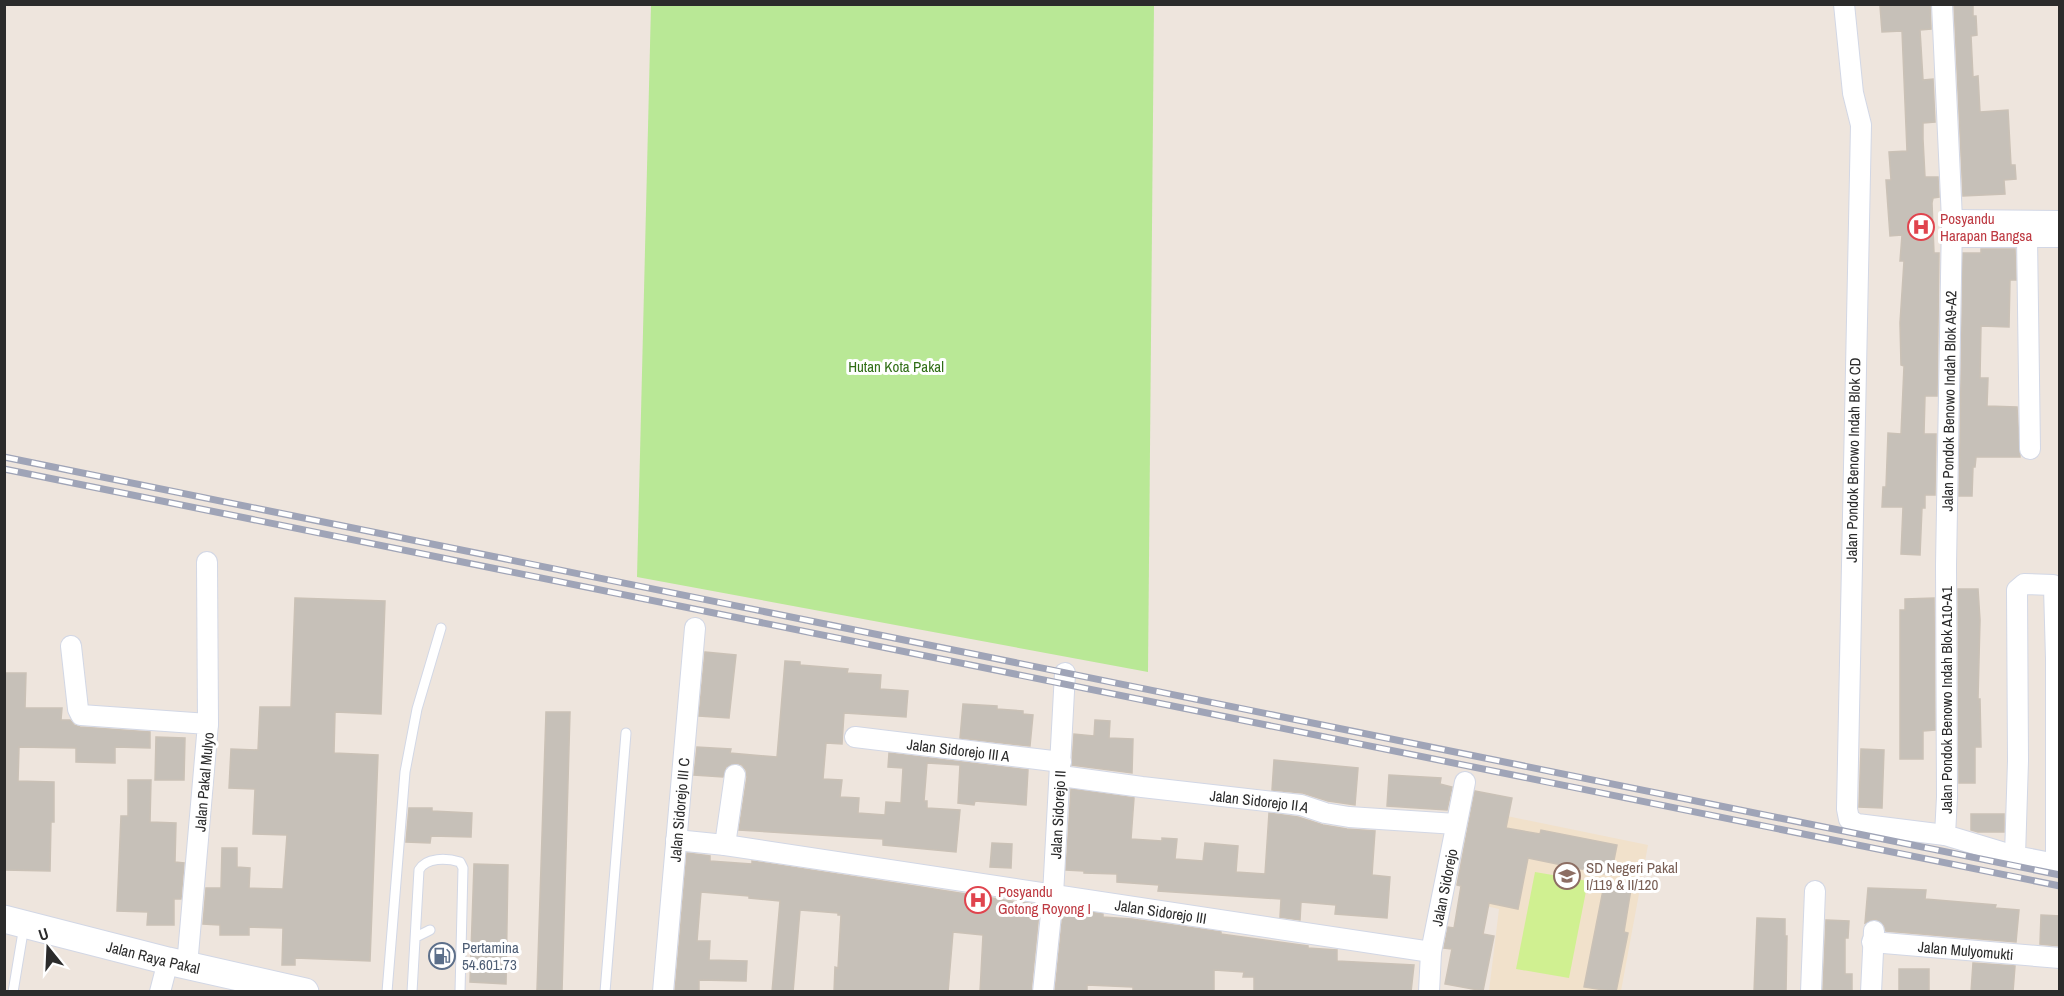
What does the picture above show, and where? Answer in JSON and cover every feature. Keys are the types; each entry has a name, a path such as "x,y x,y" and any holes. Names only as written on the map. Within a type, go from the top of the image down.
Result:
{"main road":[{"name":"Jalan Raya Pakal","path":"14,921 178,963 305,992"}],"street":[{"name":"Jalan Pondok Benowo Indah Blok CD","path":"1844,4 1853,93 1861,125 1847,809 1849,819 1857,824 1945,835"},
{"name":"Jalan Pondok Benowo Indah Blok A9-A2","path":"1942,4 1952,228 1946,566"},
{"path":"1952,228 2060,221"},
{"path":"1952,228 2027,237 2060,237"},
{"path":"2027,237 2030,449"},
{"path":"207,562 208,724"},
{"name":"Jalan Pondok Benowo Indah Blok A10-A1","path":"1946,566 1947,797 1945,835 2015,856 2058,864"},
{"path":"2015,856 2018,750 2017,590 2024,584 2053,585 2058,864"},
{"name":"Jalan Sidorejo III C","path":"663,992 695,628"},
{"name":"Jalan Pakal Mulyo","path":"72,646 78,709 81,715 208,724 178,963 160,992"},
{"name":"Jalan Sidorejo II","path":"1043,992 1053,895 1065,673"},
{"name":"Jalan Sidorejo III A","path":"855,737 1061,769"},
{"name":"Jalan Sidorejo II A","path":"1061,769 1142,787 1301,805 1325,813 1349,817 1456,824"},
{"path":"725,845 735,775"},
{"name":"Jalan Sidorejo","path":"1429,992 1431,952 1465,782"},
{"name":"Jalan Sidorejo III","path":"676,840 725,845 1431,952"},
{"path":"1811,992 1815,891"},
{"name":"Jalan Mulyomukti","path":"1870,992 1873,936 2060,958"}],"lane":[{"path":"387,992 405,772 417,710 441,628"},
{"path":"605,992 626,733"},
{"path":"412,992 419,870 422,863 428,861 454,860 460,862 463,868 460,992"},
{"path":"13,992 14,921"},
{"path":"416,937 430,930"},
{"path":"454,931 461,942"}],"shaded area":[{"name":"SD Negeri Pakal I/119 & II/120","path":"1502,815 1648,845 1621,991 1489,991 1499,909 1486,906"}],"green space":[{"name":"Hutan Kota Pakal","path":"651,5 1154,5 1148,672 637,577"},
{"path":"1535,872 1588,881 1569,978 1516,969"}],"building":[{"path":"1930,4 1931,29 1920,30 1923,80 1933,79 1935,122 1923,123 1925,177 1938,177 1939,197 1933,198 1932,203 1934,253 1939,253 1937,396 1925,396 1924,434 1936,434 1935,495 1925,495 1925,508 1922,508 1920,555 1901,554 1903,507 1882,507 1883,487 1886,487 1888,433 1901,434 1904,366 1901,365 1900,323 1904,261 1900,261 1902,235 1890,236 1886,180 1891,180 1889,152 1907,151 1902,31 1882,32 1880,6"},
{"path":"1954,4 1973,4 1973,16 1976,16 1977,35 1971,36 1973,77 1978,76 1980,112 2008,110 2011,165 2015,165 2016,179 2004,180 2005,194 1963,196"},
{"path":"1981,249 2015,249 2016,280 2010,280 2009,327 1981,326 1980,378 1988,378 1987,406 2017,407 2020,457 1976,457 1975,467 1973,467 1972,496 1959,496 1963,253 1981,253"},
{"path":"1958,589 1978,589 1980,620 1978,699 1980,699 1981,747 1975,747 1975,783 1959,783"},
{"path":"295,598 385,601 381,714 335,712 334,753 378,755 370,961 295,958 295,965 282,965 283,928 249,927 249,935 220,935 220,925 203,924 206,888 221,888 222,848 237,848 237,867 250,868 249,888 283,889 287,835 253,834 255,789 229,788 231,749 258,750 260,707 291,707"},
{"path":"1934,598 1935,730 1923,731 1923,759 1900,759 1900,610 1905,610 1905,599"},
{"path":"705,652 736,655 729,718 699,716"},
{"path":"785,661 800,662 800,665 848,669 847,673 881,675 880,689 908,691 906,717 844,713 842,744 826,743 823,779 842,780 840,797 859,798 858,813 885,815 886,802 901,803 903,768 888,767 889,753 1028,770 1026,805 975,801 974,805 958,803 960,765 927,763 924,801 927,801 927,808 960,810 956,852 883,845 883,839 739,830 747,777 746,770 742,765 736,763 726,767 723,777 694,775 697,747 731,749 730,753 777,757"},
{"path":"4,673 26,673 25,708 62,708 61,720 70,720 74,725 80,727 150,732 150,748 115,747 115,763 76,762 76,748 19,747 18,781 54,782 50,871 4,870"},
{"path":"963,704 997,706 997,709 1023,711 1023,714 1033,715 1030,746 960,738"},
{"path":"546,712 570,712 562,991 537,990"},
{"path":"1095,720 1110,721 1109,738 1133,739 1132,773 1072,765 1074,734 1094,736"},
{"path":"156,737 185,738 184,780 155,780"},
{"path":"1861,749 1884,750 1882,808 1859,807"},
{"path":"1274,760 1358,768 1355,805 1328,801 1303,793 1272,790"},
{"path":"1389,775 1441,778 1440,784 1452,787 1447,810 1387,806"},
{"path":"128,780 151,780 150,822 176,823 175,862 184,863 181,899 174,899 174,925 147,925 148,912 117,911 121,816 128,816"},
{"path":"1071,789 1134,798 1131,839 1162,841 1162,838 1177,839 1175,859 1203,861 1205,843 1238,846 1236,872 1265,874 1269,813 1298,817 1323,825 1375,831 1372,875 1390,877 1387,918 1335,914 1336,905 1301,902 1300,920 1280,917 1281,899 1158,891 1159,885 1117,882 1117,874 1066,870"},
{"path":"1475,791 1512,798 1506,828 1540,834 1541,830 1617,845 1611,875 1528,858 1518,909 1489,903 1483,934 1494,936 1483,991 1445,984 1452,949 1444,948 1448,927 1454,928 1461,886 1457,885"},
{"path":"409,808 432,808 432,811 472,813 471,837 431,836 430,843 406,842"},
{"path":"1971,814 2004,814 2004,832 1971,830"},
{"path":"992,843 1012,844 1011,868 990,867"},
{"path":"687,853 710,856 710,861 752,864 752,861 1038,905 1031,992 980,992 983,935 953,932 948,992 834,992 835,967 838,968 841,915 800,910 793,992 772,992 780,901 701,892 697,941 710,941 709,960 747,961 746,981 699,980 699,992 675,992"},
{"path":"474,864 508,865 506,984 470,982"},
{"path":"1604,885 1631,889 1624,932 1628,933 1616,992 1584,987"},
{"path":"1868,888 1926,890 1925,899 1996,905 1995,908 2019,910 2016,942 1886,931 1884,925 1875,919 1865,923"},
{"path":"1089,912 1103,914 1103,917 1221,932 1221,934 1308,946 1308,948 1337,950 1337,961 1414,965 1411,992 1254,992 1254,977 1243,977 1244,972 1214,970 1214,992 1133,992 1133,987 1087,985 1087,992 1055,992 1063,913 1089,915"},
{"path":"2041,915 2060,916 2060,946 2040,944"},
{"path":"1757,918 1785,919 1786,992 1754,992"},
{"path":"1826,920 1849,921 1848,938 1845,938 1845,974 1852,974 1852,992 1823,990"},
{"path":"1973,963 2015,966 2013,992 1971,992"},
{"path":"1899,969 1929,969 1929,992 1899,992"}],"railway":[{"path":"4,457 2060,875"},
{"path":"4,469 2060,886"}],"place":[{"name":"Posyandu Harapan Bangsa","path":"1921,227"},
{"name":"SD Negeri Pakal I/119 & II/120","path":"1567,876"},
{"name":"Posyandu Gotong Royong I","path":"978,900"},
{"name":"Pertamina 54.601.73","path":"442,956"}]}
